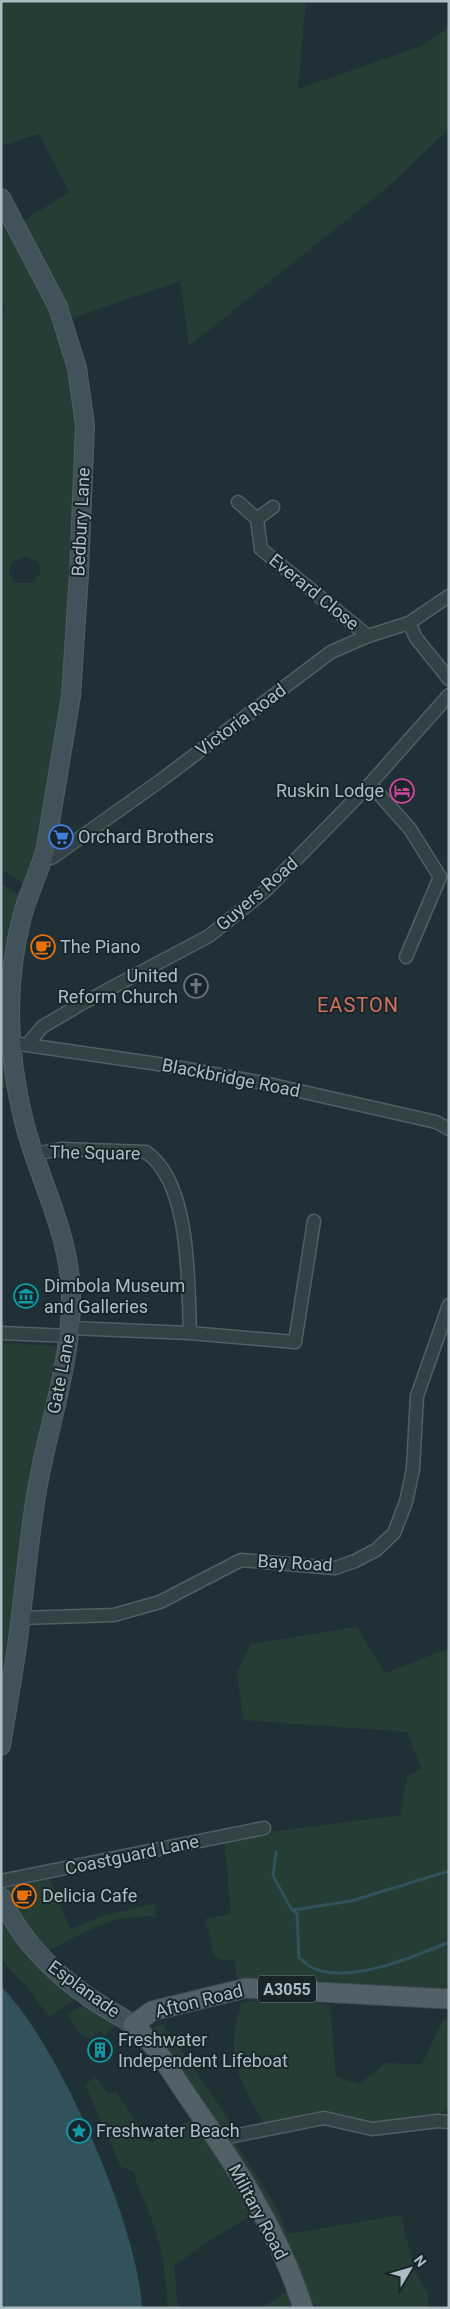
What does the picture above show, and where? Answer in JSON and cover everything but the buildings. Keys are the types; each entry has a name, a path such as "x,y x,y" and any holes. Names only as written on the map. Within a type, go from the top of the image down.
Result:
{"main road":[{"name":"Afton Road","path":"132,2025 152,2011 246,1988 449,1999"},
{"name":"Military Road","path":"132,2025 167,2066 218,2141 267,2221 303,2308"}],"street":[{"name":"Bedbury Lane","path":"1,198 58,307 77,368 85,425 79,574 70,696 43,860"},
{"path":"238,502 257,519 273,506"},
{"name":"Everard Close","path":"257,519 261,549 368,636"},
{"name":"Victoria Road","path":"43,860 53,857 154,785 331,652 368,636 409,623 449,596"},
{"path":"409,623 416,638 449,679"},
{"name":"Guyers Road","path":"28,1044 42,1027 209,936 265,891 370,784 449,695"},
{"path":"370,784 410,829 440,876 406,957"},
{"name":"Gate Lane","path":"1,1746 21,1618 37,1491 69,1332 71,1294 65,1250 53,1203 34,1154 22,1111 10,1044 8,1007 14,955 22,915 43,860"},
{"name":"Blackbridge Road","path":"10,1044 28,1044 165,1064 264,1083 436,1122 449,1129"},
{"name":"The Square","path":"34,1154 61,1148 146,1152 157,1160 164,1172 180,1213 187,1248 190,1333"},
{"path":"1,1333 190,1333 294,1342 314,1221"},
{"name":"Bay Road","path":"21,1618 114,1615 160,1602 241,1560 334,1568 355,1561 376,1550 394,1534 406,1502 413,1469 417,1396 449,1305"},
{"name":"Coastguard Lane","path":"1,1881 264,1828"},
{"name":"Esplanade","path":"2,1899 32,1947 50,1966 90,1998 132,2025"},
{"path":"218,2141 228,2137 324,2118 372,2129 438,2121 449,2122"}],"green space":[{"path":"1,1 306,1 298,89 422,46 449,26 449,129 389,186 189,346 180,281 73,318 48,268 21,222 69,192 39,134 1,146"},
{"path":"1,206 67,340 81,426 66,700 40,860 26,886 1,869 1,323 5,310 1,297","holes":["24,557 38,561 41,572 32,583 15,583 9,573 12,562"]},
{"path":"1,883 22,897 8,934 1,967"},
{"path":"1,1045 7,1088 1,1088"},
{"path":"1,1343 55,1346 58,1357 30,1474 1,1717"},
{"path":"357,1627 385,1673 449,1648 449,1989 286,1979 237,1984 235,1959 223,1961 214,1955 205,1919 231,1913 224,1838 400,1815 407,1777 421,1768 407,1732 243,1720 237,1672 251,1644"},
{"path":"48,1876 70,1929 105,1915 154,1904 157,1917 142,1916 114,1921 89,1930 50,1950 29,1930 13,1903 6,1885"},
{"path":"1,1915 37,1966 77,1998 49,2017 27,1987 1,1959"},
{"path":"263,1999 330,2005 336,2077 360,2084 385,2063 422,2064 443,2019 449,2019 449,2107 439,2115 372,2123 322,2113 264,2123 241,2079 235,2061 234,2047 235,2028 241,2003"},
{"path":"85,2004 120,2021 105,2035 99,2031 90,2039 80,2034 67,2014"},
{"path":"163,2024 242,2138 236,2144 273,2201 288,2234 401,2215 413,2266 429,2296 427,2308 322,2308 319,2305 306,2304 149,2030"},
{"path":"95,2076 109,2095 115,2091 151,2143 197,2116 259,2211 207,2242 174,2266 178,2308 168,2308 161,2252 152,2220 134,2172 121,2167 85,2085"},
{"path":"293,2288 300,2308 261,2308"}],"water":[{"path":"1,1986 24,2013 47,2050 92,2138 126,2231 137,2273 142,2308 1,2308"}],"waterway":[{"path":"276,1852 273,1876 292,1910 297,1913 299,1958 313,1968 330,1972 364,1971 401,1961 449,1942"},
{"path":"293,1910 351,1901 449,1871"}],"place":[{"name":"Ruskin Lodge","path":"402,791"},
{"name":"Orchard Brothers","path":"61,837"},
{"name":"The Piano","path":"43,947"},
{"name":"United Reform Church","path":"196,986"},
{"name":"Dimbola Museum and Galleries","path":"26,1296"},
{"name":"Delicia Cafe","path":"24,1896"},
{"name":"Freshwater Independent Lifeboat","path":"100,2050"},
{"name":"Freshwater Beach","path":"79,2131"}],"district":[{"name":"EASTON","path":"358,1005"}]}
